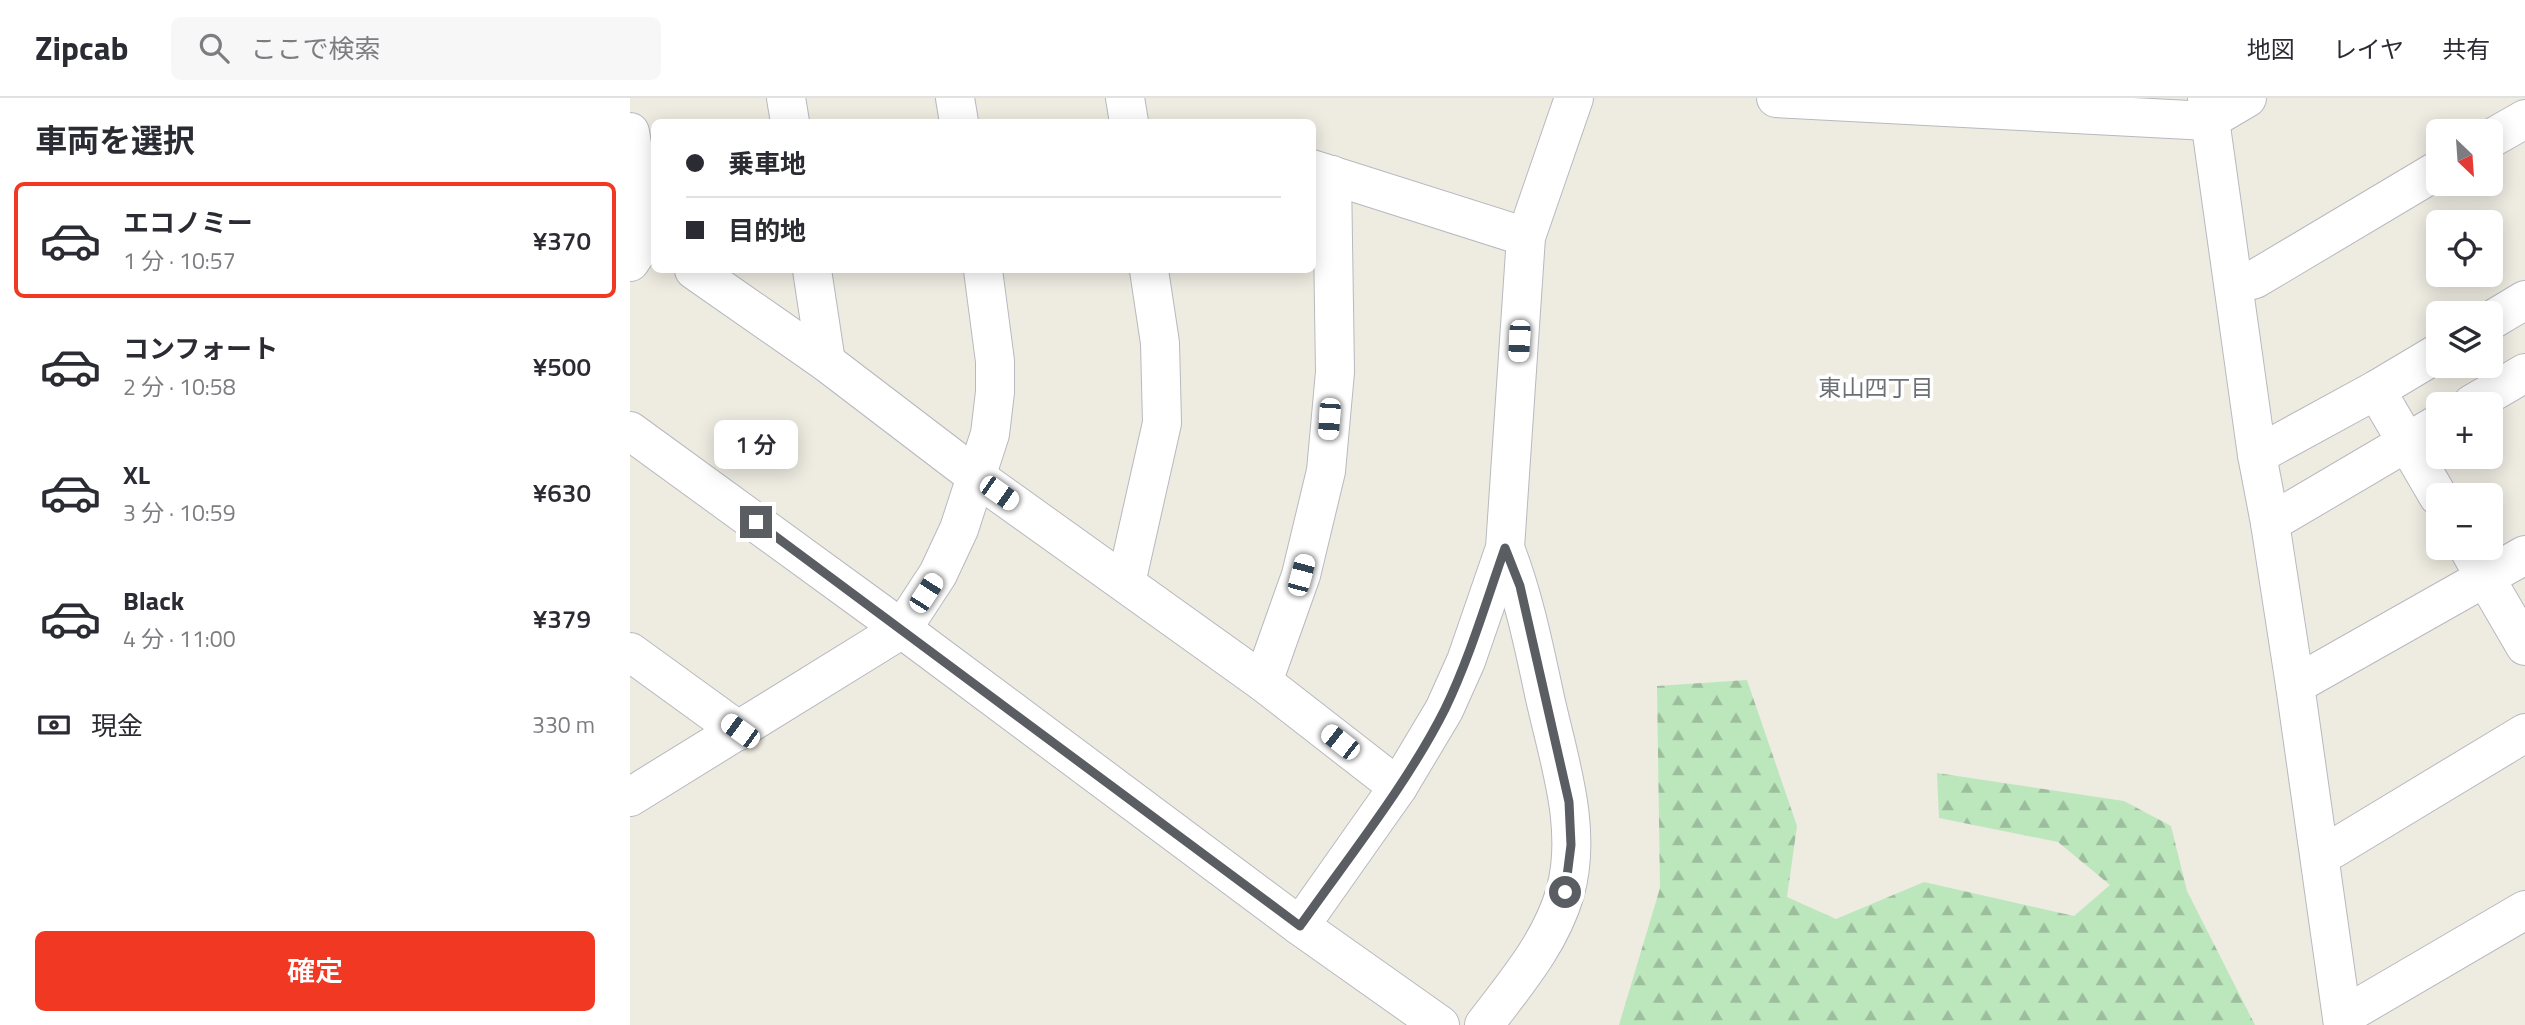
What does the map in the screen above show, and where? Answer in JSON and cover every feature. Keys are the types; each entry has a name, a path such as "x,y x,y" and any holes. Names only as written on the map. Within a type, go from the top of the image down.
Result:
{"street":[{"path":"786,98 790,119"},
{"path":"955,98 958,119"},
{"path":"1125,98 1128,119"},
{"path":"1300,926 1398,787 1450,698 1466,661 1505,548 1526,237 1574,98"},
{"path":"1776,98 2208,109 2247,98"},
{"path":"2208,109 2257,455 2295,685 2343,1021 2525,910"},
{"path":"2503,132 2525,119"},
{"path":"630,132 640,241"},
{"path":"1263,682 1301,575 1326,471 1335,372 1322,172 1526,237"},
{"path":"2234,285 2255,279 2426,177"},
{"path":"698,273 826,362 978,478 1263,682 1398,787"},
{"path":"812,273 826,362"},
{"path":"630,797 902,629 938,574 959,529 978,478 990,434 995,392 995,361 983,273"},
{"path":"1126,583 1162,424 1160,343 1150,273"},
{"path":"2503,313 2525,300"},
{"path":"2257,455 2426,360"},
{"path":"2493,392 2525,373"},
{"path":"2376,390 2422,434 2435,483"},
{"path":"630,431 902,629 1300,926 1440,1025"},
{"path":"2270,523 2422,434"},
{"path":"1484,1025 1544,943 1565,892 1571,845 1569,802 1520,586 1505,548"},
{"path":"2295,685 2477,563 2525,555"},
{"path":"2477,563 2525,646"},
{"path":"630,652 740,731"},
{"path":"2319,851 2333,849 2525,733"}],"green space":[{"path":"1747,680 1797,826 1787,897 1836,919 1924,882 2074,916 2110,885 2058,842 1939,818 1937,773 2124,801 2171,826 2187,891 2255,1025 1619,1025 1660,888 1657,686"}],"district":[{"name":"東山四丁目","path":"1876,388"}],"route":[{"path":"756,522 1300,926 1398,787 1444,710 1466,661 1505,548 1520,586 1569,802 1571,845 1565,892"}]}
